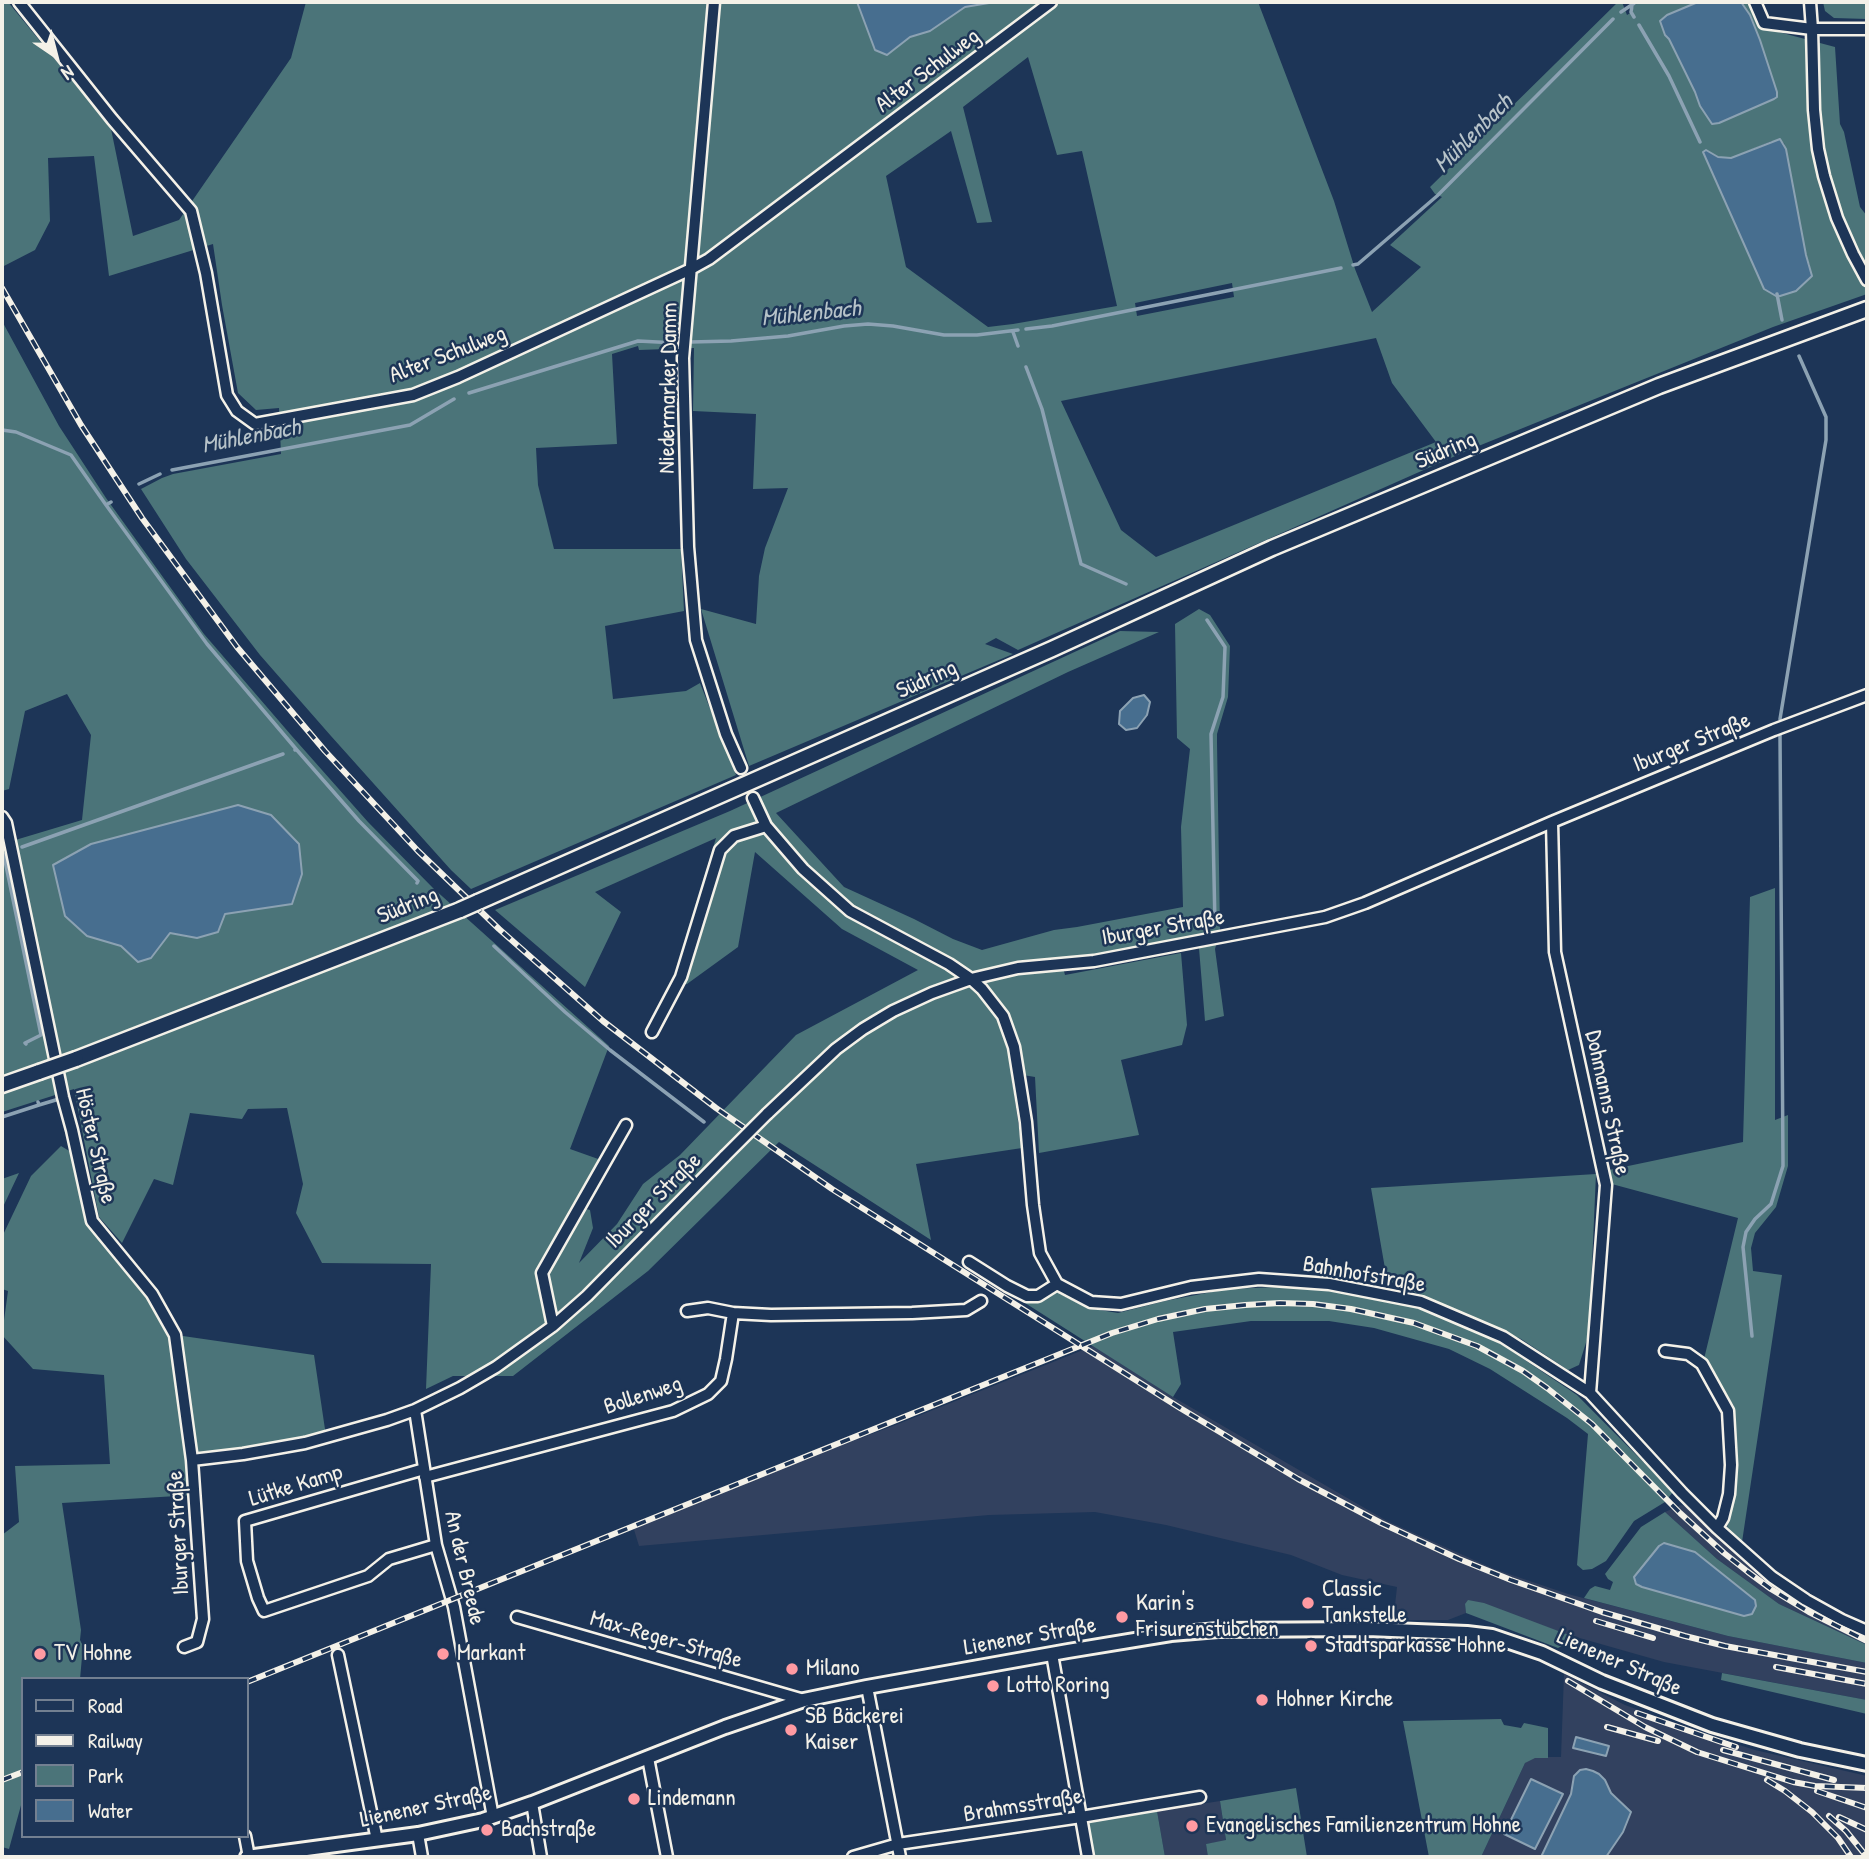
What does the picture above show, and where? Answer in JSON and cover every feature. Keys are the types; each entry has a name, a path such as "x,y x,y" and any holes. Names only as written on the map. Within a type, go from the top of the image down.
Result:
{"main road":[{"name":"Südring","path":"2,1085 76,1059 460,910 1052,649 1272,548 1659,386 1867,309"}],"street":[{"name":"Alter Schulweg","path":"19,2 112,119 191,211 206,273 227,395 237,411 255,424 413,395 458,377 691,269 709,259 1051,2"},
{"name":"Niedermarker Damm","path":"714,2 683,358 688,547 696,640 726,734 741,768"},
{"path":"1755,2 1764,23 1812,29 1867,29"},
{"path":"1810,2 1814,110 1820,158 1837,218 1867,280"},
{"name":"Iburger Straße","path":"184,1647 197,1642 203,1619 192,1460 305,1443 387,1420 415,1410 496,1367 553,1326 596,1287 812,1070 863,1029 893,1012 932,993 971,979 1017,968 1094,961 1325,917 1365,903 1774,730 1867,695"},
{"path":"753,798 766,826 803,869 850,911 949,964 971,979 1003,1017 1014,1047 1026,1122 1040,1253 1058,1284 1038,1296 1027,1296 969,1262"},
{"name":"Höster Straße","path":"2,817 6,823 63,1097 92,1221 152,1294 175,1335 192,1460"},
{"name":"Dohmanns Straße","path":"1552,822 1555,952 1606,1185 1590,1394"},
{"path":"652,1032 681,978 720,850 734,836 766,826"},
{"name":"Iburger Straße","path":"553,1326 542,1273 626,1125"},
{"name":"Bahnhofstraße","path":"1058,1284 1091,1302 1121,1304 1191,1287 1259,1279 1329,1284 1421,1302 1503,1337 1590,1394 1682,1493 1772,1577 1806,1600 1867,1631"},
{"path":"687,1311 708,1308 733,1313 771,1315 925,1312 966,1310 981,1301"},
{"name":"Bollenweg","path":"425,1473 673,1411 708,1394 721,1381 733,1313"},
{"path":"1665,1351 1688,1354 1702,1364 1728,1411 1731,1465 1729,1493 1723,1518 1717,1528"},
{"name":"An der Breede","path":"415,1410 436,1545 452,1599 493,1817"},
{"name":"Lütke Kamp","path":"425,1473 245,1521 247,1561 264,1611 368,1576 389,1559 436,1545"},
{"name":"Max-Reger-Straße","path":"517,1617 804,1700"},
{"name":"Lienener Straße","path":"248,1857 418,1834 493,1817 725,1727 804,1700 1052,1654 1171,1634 1219,1630 1378,1629 1492,1636 1531,1648 1602,1682 1702,1721 1800,1750 1867,1763"},
{"path":"1052,1654 1088,1857"},
{"path":"338,1656 377,1840"},
{"path":"867,1687 901,1857"},
{"path":"648,1758 667,1857"},
{"name":"Brahmsstraße","path":"853,1857 898,1844 1200,1797"},
{"path":"532,1803 541,1857"},
{"path":"418,1834 422,1857"},
{"path":"245,1838 248,1857"}],"shaded area":[{"path":"1093,1346 1173,1397 1387,1521 1494,1569 1568,1594 1728,1636 1867,1663 1867,1700 1664,1662 1465,1604 1466,1613 1448,1620 1408,1620 1394,1614 1397,1587 1342,1575 1291,1555 1166,1525 1095,1512 989,1515 639,1546 632,1523 893,1426"},
{"path":"1681,1505 1770,1582 1802,1603 1867,1637 1867,1645 1779,1604 1717,1559 1665,1512"},
{"path":"1564,1674 1625,1705 1711,1736 1755,1750 1867,1776 1867,1857 1481,1857 1525,1763 1529,1759 1540,1757 1561,1757"},
{"name":"Evangelisches Familienzentrum Hohne","path":"1220,1801 1226,1841 1206,1844 1208,1857 1165,1857 1157,1811"}],"green space":[{"path":"2,2 8,2 110,124 133,236 179,220 291,58 306,2 857,2 875,50 887,55 910,37 930,31 965,7 995,2 1258,2 1334,201 1355,269 1372,312 1421,267 1390,245 1442,197 1435,194 1430,187 1618,2 1622,2 1627,15 1632,12 1634,5 1641,2 1698,2 1667,15 1662,28 1700,106 1714,124 1774,99 1777,92 1760,40 1750,15 1741,2 1751,2 1760,27 1835,47 1840,124 1860,207 1867,216 1867,294 1773,327 1471,449 1018,650 996,638 985,644 1013,654 749,766 701,609 756,624 759,576 765,548 788,488 753,489 756,414 693,411 694,348 639,350 638,346 612,354 617,444 536,448 538,485 554,549 681,549 684,611 605,626 613,699 686,691 700,683 736,775 471,889 451,870 260,655 186,559 141,489 173,474 281,454 279,408 256,410 238,393 213,244 109,276 94,156 48,158 50,221 35,250 2,267","holes":["1028,57 1057,155 1082,151 1117,306 988,327 906,267 886,176 951,131 977,223 992,222 963,107","1772,141 1784,143 1810,266 1796,291 1780,296 1773,293 1706,151 1718,157 1731,158","1232,283 1234,297 1137,316 1135,303","1376,338 1392,383 1436,442 1156,557 1121,530 1061,401"]},
{"path":"1823,2 1867,2 1867,19 1834,18 1825,11"},
{"path":"2,321 59,426 106,498 204,634 368,822 433,888 609,1046 570,1149 601,1160 575,1206 590,1210 593,1228 579,1263 617,1224 643,1184 680,1155 796,1035 918,970 842,929 755,852 738,947 687,984 672,985 716,838 595,892 621,912 585,987 495,910 730,811 1120,631 1159,632 1068,672 776,813 844,887 982,950 1054,930 1183,907 1181,827 1190,749 1177,738 1175,624 1199,609 1210,615 1230,646 1228,697 1217,734 1220,931 1215,949 1224,1016 1205,1021 1198,936 1105,954 1061,959 1065,975 1181,953 1187,1025 1182,1045 1121,1060 1139,1135 1039,1153 1035,1077 1011,1073 1022,1148 916,1164 931,1240 779,1142 648,1271 513,1376 453,1376 426,1389 431,1264 322,1263 296,1213 303,1184 287,1108 248,1109 242,1119 190,1113 173,1185 154,1179 122,1243 99,1217 74,1089 2,1112 2,826 49,1040 57,1036 12,841 82,820 91,735 67,694 25,711 9,789 2,791"},
{"path":"1775,888 1775,1120 1788,1115 1788,1166 1776,1207 1755,1233 1751,1248 1753,1271 1782,1275 1742,1542 1727,1528 1736,1464 1734,1406 1704,1359 1738,1218 1608,1183 1609,1170 1743,1142 1750,897"},
{"path":"61,1146 71,1152 88,1223 149,1297 171,1338 193,1495 62,1503 83,1646 80,1677 21,1677 21,1805 9,1849 2,1847 2,1535 19,1522 15,1466 110,1464 104,1375 33,1369 2,1335 8,1291 2,1289 2,1237 31,1176"},
{"path":"19,1173 2,1209 2,1179"},
{"path":"1596,1174 1589,1333 1579,1365 1568,1370 1521,1339 1387,1280 1371,1188"},
{"path":"1047,1281 1060,1294 1088,1308 1118,1313 1227,1289 1278,1287 1327,1290 1417,1308 1501,1344 1577,1395 1673,1492 1665,1502 1634,1521 1606,1561 1592,1569 1583,1570 1577,1565 1588,1434 1490,1369 1449,1349 1374,1328 1329,1321 1251,1321 1173,1332 1181,1384 1173,1397 1025,1303"},
{"path":"176,1335 314,1355 326,1436 194,1457"},
{"path":"1665,1512 1717,1559 1779,1604 1867,1645 1867,1663 1728,1636 1584,1598 1595,1586 1610,1590 1613,1582 1605,1574 1641,1527"},
{"path":"1468,1600 1484,1603 1569,1635 1564,1645 1558,1648 1466,1613 1465,1604"},
{"path":"1722,1673 1867,1700 1867,1714 1721,1680"},
{"path":"1501,1719 1504,1725 1521,1728 1524,1723 1548,1728 1548,1758 1535,1758 1525,1763 1481,1857 1429,1857 1403,1721"},
{"path":"1296,1788 1307,1857 1208,1857 1206,1844 1226,1840 1220,1801"},
{"path":"1157,1811 1165,1857 1093,1857 1087,1822"}],"water":[{"path":"857,2 995,2 965,7 930,31 910,37 887,55 875,50"},
{"path":"1698,2 1741,2 1750,15 1760,40 1777,97 1712,124 1700,106 1660,21 1667,15"},
{"path":"1780,139 1786,149 1812,276 1796,291 1776,296 1764,289 1703,152 1706,150 1718,157 1731,158"},
{"path":"1144,695 1150,702 1147,715 1137,728 1126,730 1119,724 1120,711 1133,698"},
{"path":"238,805 271,815 299,844 302,874 292,904 225,914 218,932 197,938 170,933 151,958 138,962 121,946 87,936 65,916 53,865 91,844"},
{"path":"1664,1543 1695,1552 1755,1600 1756,1606 1752,1614 1744,1616 1636,1584 1634,1577"},
{"path":"1576,1737 1609,1746 1606,1756 1573,1748"},
{"path":"1586,1769 1599,1774 1611,1793 1631,1812 1623,1832 1606,1857 1541,1857 1571,1794 1574,1776 1580,1770"},
{"path":"1531,1779 1563,1794 1535,1849 1504,1834"}],"waterway":[{"name":"Mühlenbach","path":"1621,12 1636,2"},
{"path":"1632,6 1634,17"},
{"name":"Mühlenbach","path":"1353,265 1358,264 1437,196 1613,19"},
{"path":"1639,25 1669,76 1700,142"},
{"name":"Mühlenbach","path":"1026,329 1341,268"},
{"path":"1777,294 1782,320"},
{"name":"Mühlenbach","path":"691,342 788,336 868,324 944,335 977,335 1018,330"},
{"path":"1013,332 1018,346"},
{"name":"Mühlenbach","path":"469,393 638,341 677,343"},
{"path":"1780,719 1826,440 1826,417 1799,356"},
{"path":"1026,367 1042,409 1081,564 1126,584"},
{"name":"Mühlenbach","path":"172,470 410,425 454,399"},
{"name":"Mühlenbach","path":"2,430 16,432 71,455 106,505 111,502"},
{"name":"Mühlenbach","path":"139,484 160,474"},
{"path":"106,505 207,644 295,750"},
{"path":"1207,620 1225,647 1223,697 1211,734 1215,925"},
{"path":"1752,1336 1743,1247 1746,1232 1771,1204 1783,1166 1780,735"},
{"path":"296,749 417,883"},
{"path":"22,847 283,754"},
{"path":"7,852 4,856 41,1035 26,1044"},
{"path":"494,946 610,1050 704,1122"},
{"path":"39,1105 59,1099"},
{"path":"2,1117 39,1105 38,1102"}],"railway":[{"path":"2,288 81,425 142,518 237,647 325,751 418,851 499,929 603,1021 716,1108 832,1189 1180,1408 1298,1479 1381,1523 1511,1580 1602,1612 1725,1646 1867,1672"},
{"path":"248,1682 1112,1333 1205,1309 1280,1303 1351,1309 1414,1323 1477,1346 1523,1371 1592,1424 1680,1513 1748,1572 1809,1612 1867,1641"},
{"path":"1596,1621 1653,1638"},
{"path":"1776,1667 1867,1684"},
{"path":"1568,1681 1645,1727 1697,1752 1793,1782 1815,1786 1867,1788"},
{"path":"1637,1713 1736,1747"},
{"path":"1607,1727 1658,1741"},
{"path":"1723,1750 1834,1780"},
{"path":"2,1780 21,1773"},
{"path":"1767,1780 1812,1812 1838,1838 1851,1857"},
{"path":"1817,1791 1867,1808"},
{"path":"1829,1816 1846,1831 1867,1857"},
{"path":"1839,1817 1867,1830"}],"place":[{"name":"Classic Tankstelle","path":"1308,1603"},
{"name":"Karin's Frisurenstübchen","path":"1122,1617"},
{"name":"Stadtsparkasse Hohne","path":"1311,1646"},
{"name":"TV Hohne","path":"40,1654"},
{"name":"Markant","path":"443,1654"},
{"name":"Milano","path":"792,1669"},
{"name":"Lotto Roring","path":"993,1686"},
{"name":"Hohner Kirche","path":"1262,1700"},
{"name":"SB Bäckerei Kaiser","path":"791,1730"},
{"name":"Lindemann","path":"634,1799"},
{"name":"Evangelisches Familienzentrum Hohne","path":"1192,1826"},
{"name":"Bachstraße","path":"487,1830"}]}
